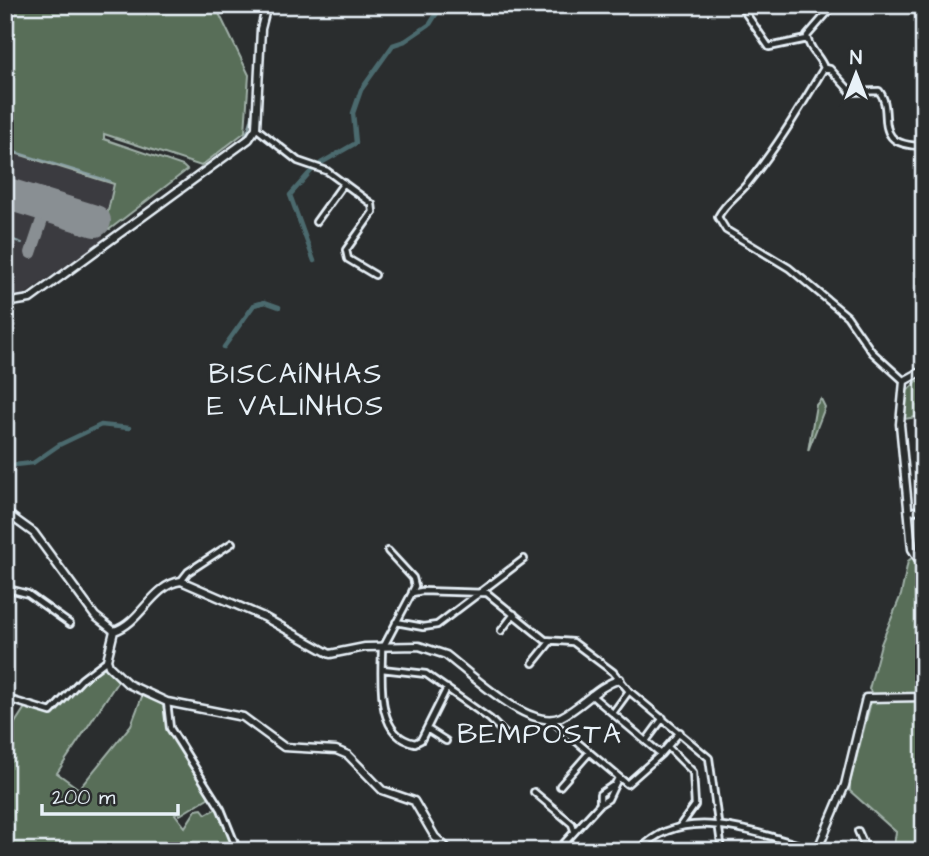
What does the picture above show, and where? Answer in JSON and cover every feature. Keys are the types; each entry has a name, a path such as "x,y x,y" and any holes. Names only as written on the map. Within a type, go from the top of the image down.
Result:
{"street":[{"path":"5,303 30,299 236,150 256,128 261,29 267,5"},
{"path":"740,5 769,47 807,39 834,5"},
{"path":"807,39 824,68"},
{"path":"824,68 830,69 851,92 879,91 883,96 884,128 888,134 905,142 924,146"},
{"path":"824,68 796,116 718,218 726,230 789,268 847,316 873,352 904,381"},
{"path":"256,128 298,161 327,171 372,204 374,208 348,245 346,256 375,275"},
{"path":"315,219 344,183"},
{"path":"904,381 924,370"},
{"path":"904,381 900,424 908,512 912,549 924,568"},
{"path":"908,512 924,509"},
{"path":"6,514 34,533 95,616 114,631"},
{"path":"232,543 188,572 181,581 162,590 122,627 114,631 108,666 128,684 167,702 243,717 276,743 291,750 336,750 348,755 382,790 414,801 435,837 450,851"},
{"path":"388,551 415,582 412,593 383,646 383,706 393,728 402,738 415,743 427,729 447,688"},
{"path":"396,622 423,627 437,625 524,559"},
{"path":"181,581 254,612 330,654 383,646 419,646 439,652 523,713 551,720 618,778 630,783 680,732"},
{"path":"5,588 28,594 70,624"},
{"path":"412,593 480,592 493,597 550,642 573,642 620,679 629,691 709,758 722,851"},
{"path":"501,631 514,614"},
{"path":"533,663 550,642"},
{"path":"5,698 51,712 82,679 107,660"},
{"path":"382,669 421,671 490,719 506,735"},
{"path":"551,720 566,713 590,694 620,679"},
{"path":"612,713 629,691"},
{"path":"590,694 661,754"},
{"path":"639,851 657,835 680,826 720,826 817,850 845,785 866,698 924,697"},
{"path":"167,702 170,728 221,809 238,851"},
{"path":"646,741 663,718"},
{"path":"427,729 446,741"},
{"path":"668,747 693,772 695,805 680,826"},
{"path":"560,786 589,753"},
{"path":"557,851 600,804 600,794 613,786 618,778"},
{"path":"534,792 572,824 574,831"},
{"path":"858,831 867,851"}],"shaded area":[{"path":"5,150 114,184 102,240 24,295 5,299"}],"green space":[{"path":"5,5 215,5 249,75 245,132 201,166 104,134 104,139 183,166 187,170 110,229 104,229 114,184 5,150"},
{"path":"918,380 924,388 924,416 904,419 907,391"},
{"path":"821,399 825,407 808,451 816,405"},
{"path":"913,557 924,571 924,694 873,695 869,689 881,644 901,595 908,561"},
{"path":"106,666 118,681 57,773 79,789 131,725 143,694 163,704 167,726 211,796 180,815 178,812 175,814 185,827 196,810 202,809 206,814 217,808 235,848 231,851 5,851 5,726 11,729 26,706 52,715 79,685"},
{"path":"924,699 924,851 893,851 896,832 850,791 850,782 871,702"}],"waterway":[{"path":"260,23 263,5"},
{"path":"321,163 356,143 353,113 361,90 393,45 405,41 430,24 442,5"},
{"path":"241,141 251,120 257,39"},
{"path":"5,149 110,181"},
{"path":"82,257 211,163"},
{"path":"312,170 290,195 314,261"},
{"path":"5,237 22,243"},
{"path":"28,296 41,287"},
{"path":"224,347 254,305 265,302 279,307"},
{"path":"5,466 33,463 59,445 101,425 129,428"}],"taxiway":[{"path":"31,253 45,211 51,207"}],"runway":[{"path":"5,193 95,221"}],"district":[{"name":"BISCAÍNHAS E VALINHOS","path":"296,389"},
{"name":"BEMPOSTA","path":"540,733"}]}
